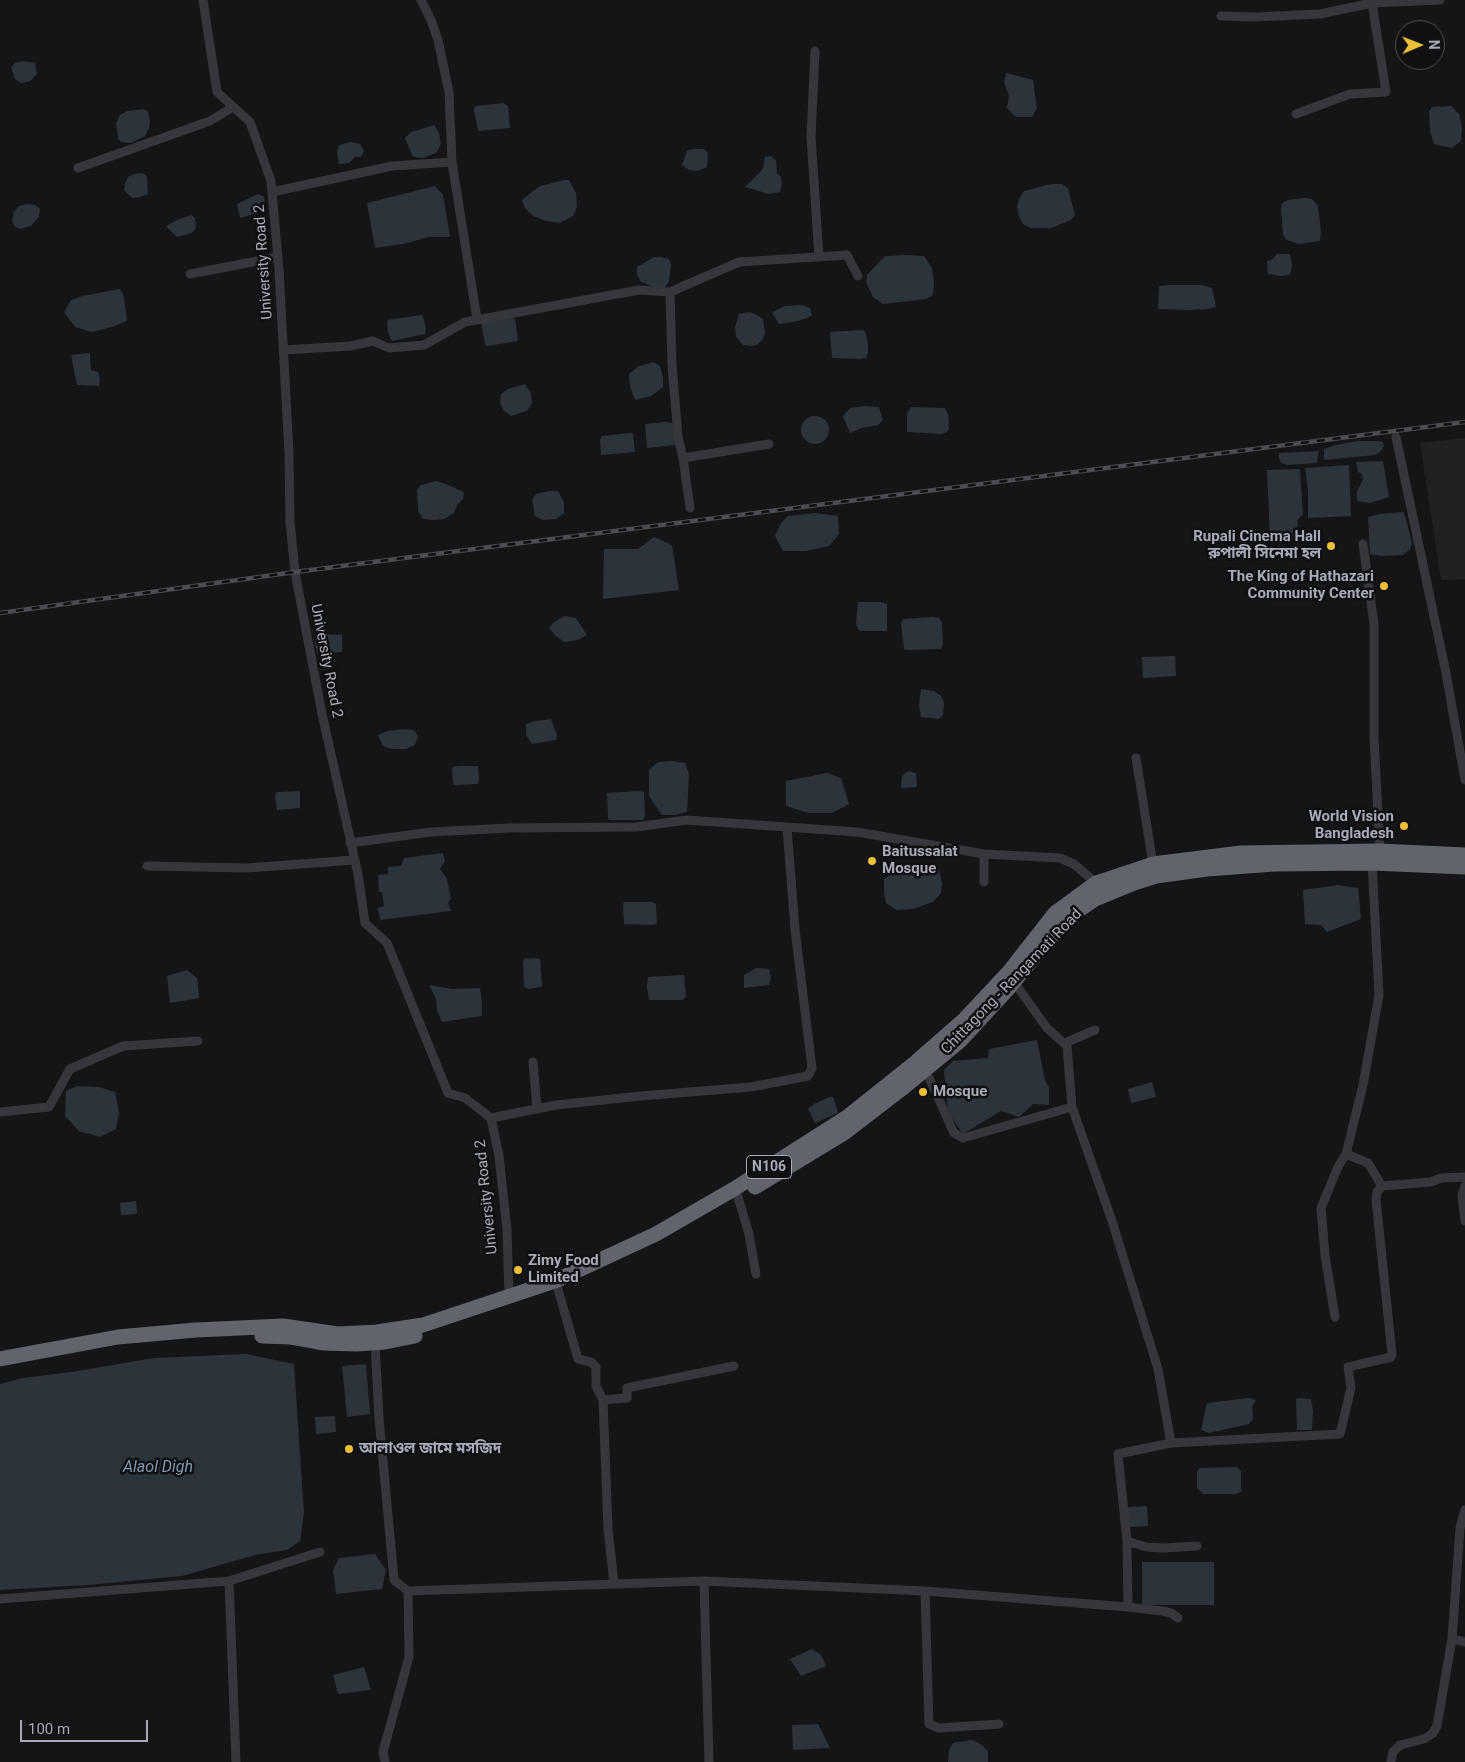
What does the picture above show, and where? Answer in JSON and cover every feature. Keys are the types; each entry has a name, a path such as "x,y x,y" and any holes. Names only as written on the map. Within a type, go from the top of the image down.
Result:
{"highway":[{"name":"Chittagong - Rangamati Road","path":"0,1359 118,1337 196,1330 283,1326 338,1334 377,1332 423,1325 554,1281 656,1234 734,1189 847,1117 916,1062 964,1020 1008,972 1055,912 1096,883 1153,864 1242,853 1376,857 1465,867"},
{"name":"Chittagong - Rangamati Road","path":"0,1369 105,1348 177,1339 265,1336 290,1337 324,1343 375,1343 429,1333 611,1266 643,1252 844,1133 960,1041 1014,982 1049,939 1073,914 1095,899 1156,876 1208,869 1376,857 1465,855"}],"street":[{"name":"University Road 2","path":"203,0 217,92 250,122 271,182 284,350 290,522 295,572 322,714 354,860 365,923 387,943 448,1093 465,1098 491,1118 499,1156 507,1230 509,1296"},
{"path":"421,0 438,40 449,92 452,162 477,320"},
{"path":"1221,16 1255,17 1320,14 1372,2 1440,0"},
{"path":"1296,114 1350,94 1386,92 1372,2"},
{"path":"815,51 811,136 819,257"},
{"path":"78,168 210,121 233,107"},
{"path":"272,192 392,166 452,162"},
{"path":"284,350 351,346 373,341 389,348 424,345 465,322 639,290 670,292 739,262 848,255 858,276"},
{"path":"190,274 278,257"},
{"path":"670,292 676,419 690,508"},
{"path":"1396,437 1446,673 1465,780"},
{"path":"683,458 769,444"},
{"path":"1335,1317 1325,1255 1321,1208 1338,1167 1346,1154 1363,1085 1379,995 1374,738 1374,624 1364,544"},
{"path":"1136,758 1153,864"},
{"path":"350,843 432,832 509,828 636,827 687,820 857,832 984,854 1060,858 1074,864 1096,883"},
{"path":"491,1118 556,1105 751,1087 808,1076 812,1068 795,929 787,828"},
{"path":"984,854 984,882"},
{"path":"147,866 247,868 354,860"},
{"path":"1014,982 1047,1028 1065,1043 1068,1050 1072,1107 1112,1221 1158,1369 1171,1442"},
{"path":"1065,1043 1095,1030"},
{"path":"0,1112 49,1107 70,1069 123,1046 198,1041"},
{"path":"533,1062 537,1109"},
{"path":"925,1070 954,1133 962,1138 1072,1107"},
{"path":"1346,1154 1368,1163 1382,1186"},
{"path":"1128,1607 1126,1541 1118,1454 1171,1442 1340,1434 1351,1388 1348,1367 1391,1357 1392,1354 1376,1200 1377,1192 1382,1186 1431,1182 1441,1178 1465,1177"},
{"path":"1465,1186 1462,1195 1465,1221"},
{"path":"738,1197 749,1234 756,1274"},
{"path":"557,1286 578,1359 591,1362 596,1367 596,1386 603,1400 608,1529 614,1584"},
{"path":"375,1343 379,1418 394,1580 408,1591 704,1582 925,1591 1128,1607 1162,1611 1171,1613 1178,1618"},
{"path":"603,1400 627,1398 627,1388 734,1366"},
{"path":"1391,1762 1393,1752 1400,1745 1424,1739 1432,1734 1437,1726 1452,1639 1460,1528 1465,1510"},
{"path":"1126,1541 1146,1547 1197,1546"},
{"path":"0,1599 230,1581 320,1552"},
{"path":"230,1581 236,1762"},
{"path":"704,1582 709,1762"},
{"path":"384,1762 383,1752 409,1657 408,1591"},
{"path":"925,1591 929,1724 939,1728 999,1724"},
{"path":"1452,1639 1465,1642"}],"shaded area":[{"path":"1465,438 1465,579 1441,580 1420,443"}],"water":[{"path":"24,61 35,63 37,74 30,81 21,83 15,79 11,67 15,63"},
{"path":"1006,73 1033,80 1037,108 1032,117 1016,117 1007,108 1009,96 1004,82"},
{"path":"503,103 508,106 510,128 478,131 474,111 475,106"},
{"path":"1451,106 1459,114 1462,128 1461,141 1452,148 1434,144 1430,131 1429,111 1432,107"},
{"path":"144,109 148,112 150,121 145,136 131,143 121,142 118,139 116,123 120,115 127,111"},
{"path":"434,125 439,133 441,144 436,153 423,158 413,157 405,138 411,132"},
{"path":"351,142 360,144 364,151 361,157 355,157 349,163 339,164 337,152 339,145"},
{"path":"704,149 708,153 707,167 698,171 689,170 682,165 687,151"},
{"path":"771,156 776,160 777,173 781,177 780,192 769,194 745,187 763,169 765,157"},
{"path":"142,173 147,176 148,194 132,198 124,190 125,183 129,176"},
{"path":"569,180 576,193 577,207 573,216 560,223 546,221 533,216 525,208 522,200 540,186"},
{"path":"1051,184 1062,184 1068,188 1075,215 1071,220 1051,228 1031,228 1023,224 1017,207 1024,191"},
{"path":"435,186 443,195 450,237 429,237 403,244 375,248 367,203"},
{"path":"258,194 264,197 266,210 240,218 237,204"},
{"path":"1312,199 1318,206 1321,232 1320,241 1299,244 1287,240 1283,235 1281,209 1282,203 1288,200"},
{"path":"35,205 40,209 39,217 31,226 20,229 14,226 12,220 14,212 19,206"},
{"path":"191,215 195,218 196,228 192,233 177,237 166,226 177,220"},
{"path":"1277,254 1290,254 1292,265 1289,275 1268,274 1267,261 1273,259"},
{"path":"885,256 924,256 932,268 933,295 926,299 883,304 873,297 866,282 867,275"},
{"path":"654,257 669,259 671,264 669,282 664,288 641,282 637,274 637,267"},
{"path":"1201,285 1212,288 1216,307 1189,310 1158,309 1159,286"},
{"path":"120,289 124,297 127,321 92,332 75,327 64,312 71,300"},
{"path":"802,305 810,308 812,316 798,321 779,324 772,313 784,306"},
{"path":"749,312 763,319 765,333 763,339 757,345 750,346 743,345 736,337 735,327 739,314"},
{"path":"423,316 426,328 425,334 392,341 388,333 388,320"},
{"path":"515,319 518,341 487,346 481,322"},
{"path":"865,331 868,343 866,358 832,358 830,332"},
{"path":"90,353 91,370 98,372 99,386 77,385 71,355"},
{"path":"654,362 660,366 663,387 651,396 635,400 630,386 629,374 639,366"},
{"path":"525,384 531,393 532,403 527,411 511,416 503,410 500,402 501,394 508,389"},
{"path":"879,407 883,420 878,425 862,428 850,433 843,416 850,408"},
{"path":"911,407 945,408 948,414 949,429 941,434 907,432 907,414"},
{"path":"815,416 825,420 829,430 825,440 815,444 805,440 801,430 805,420"},
{"path":"673,423 675,445 647,448 645,424"},
{"path":"633,434 635,452 601,455 600,440 602,436"},
{"path":"1358,441 1382,441 1384,446 1375,455 1324,460 1324,449"},
{"path":"1319,451 1317,463 1288,465 1281,463 1279,458 1279,453"},
{"path":"1383,461 1389,497 1370,503 1357,501 1357,491 1363,480 1362,474 1358,472 1356,462"},
{"path":"1349,465 1351,516 1308,518 1308,490 1305,468"},
{"path":"1300,469 1303,514 1298,519 1297,540 1270,539 1267,470"},
{"path":"436,481 464,492 463,499 457,505 454,513 444,519 423,519 418,511 417,490 421,485"},
{"path":"558,491 564,502 564,513 556,519 543,520 535,516 532,500 536,494"},
{"path":"1404,512 1412,543 1410,549 1403,555 1381,556 1370,554 1368,517"},
{"path":"815,513 838,516 839,534 829,546 806,551 783,551 775,536 781,523 788,516"},
{"path":"654,537 672,545 679,590 603,599 604,549 638,549"},
{"path":"858,602 880,602 887,604 886,631 859,631 856,624"},
{"path":"564,616 576,618 587,635 578,640 564,642 556,636 549,628"},
{"path":"939,618 942,623 943,645 941,649 904,649 901,624 903,619"},
{"path":"316,634 342,635 342,652 317,653 315,644"},
{"path":"1175,656 1176,676 1143,678 1142,657"},
{"path":"921,689 934,691 941,696 944,703 943,715 939,719 921,717 919,705"},
{"path":"551,719 557,735 556,740 532,744 526,735 526,724"},
{"path":"414,730 418,736 415,745 406,749 391,749 383,746 378,735 387,731"},
{"path":"658,762 685,763 689,774 687,812 675,815 662,815 649,796 649,770"},
{"path":"478,766 478,784 455,785 453,783 452,769 453,767"},
{"path":"908,771 916,773 917,787 901,788 902,776"},
{"path":"827,773 841,778 849,804 832,813 808,813 786,806 786,781"},
{"path":"300,791 300,808 277,810 275,796 277,792"},
{"path":"644,792 645,816 643,820 608,819 607,793"},
{"path":"443,853 445,861 440,869 447,879 451,899 448,903 451,911 380,920 378,908 384,906 382,892 379,892 378,875 388,874 388,867 401,866 404,858"},
{"path":"909,868 939,869 942,883 941,893 933,902 913,909 896,910 886,903 884,879 893,873"},
{"path":"1338,885 1358,888 1361,919 1327,932 1321,925 1305,924 1303,890"},
{"path":"624,902 652,902 656,904 657,923 654,925 624,924"},
{"path":"524,959 540,959 542,985 541,987 528,989 524,986 523,962"},
{"path":"756,968 769,969 771,978 769,985 744,988 744,975"},
{"path":"187,970 197,978 199,998 170,1003 167,976"},
{"path":"684,975 686,997 682,1000 649,1000 648,977"},
{"path":"429,985 452,989 480,988 482,1016 442,1022 437,1010 436,999"},
{"path":"1037,1040 1045,1080 1049,1088 1049,1105 1033,1104 1019,1117 1001,1111 963,1134 948,1112 944,1070 953,1061 988,1058 989,1049"},
{"path":"1152,1082 1156,1097 1131,1103 1128,1089"},
{"path":"77,1086 99,1087 115,1092 119,1113 116,1129 100,1137 79,1131 65,1116 66,1091"},
{"path":"833,1097 838,1113 815,1123 808,1109 814,1104"},
{"path":"136,1201 137,1214 121,1215 120,1203"},
{"name":"Alaol Digh","path":"246,1354 294,1364 304,1513 300,1541 287,1550 255,1555 182,1576 88,1585 0,1590 0,1384 23,1378 153,1358"},
{"path":"366,1364 370,1414 347,1417 342,1366"},
{"path":"1249,1398 1256,1400 1252,1407 1253,1419 1249,1424 1209,1433 1201,1430 1207,1403"},
{"path":"1296,1399 1311,1399 1313,1411 1312,1430 1297,1430"},
{"path":"335,1416 336,1432 316,1434 315,1417"},
{"path":"1237,1467 1241,1471 1241,1492 1235,1494 1203,1494 1197,1488 1197,1471 1200,1468"},
{"path":"1147,1506 1148,1526 1128,1527 1128,1507"},
{"path":"375,1554 386,1570 382,1589 336,1594 333,1570 339,1558"},
{"path":"1142,1562 1214,1562 1214,1605 1142,1605"},
{"path":"812,1649 821,1655 826,1666 801,1676 790,1659"},
{"path":"364,1667 371,1690 338,1694 333,1675"},
{"path":"818,1724 830,1748 793,1750 792,1725"},
{"path":"972,1740 982,1745 988,1751 988,1762 948,1762 949,1750 953,1743"}],"railway":[{"path":"0,613 295,572 1465,422"}],"place":[{"name":"Rupali Cinema Hall রুপালী সিনেমা হল","path":"1331,546"},
{"name":"The King of Hathazari Community Center","path":"1384,586"},
{"name":"World Vision Bangladesh","path":"1404,826"},
{"name":"Baitussalat Mosque","path":"872,861"},
{"name":"Mosque","path":"923,1092"},
{"name":"Zimy Food Limited","path":"518,1270"},
{"name":"আলাওল জামে মসজিদ","path":"349,1449"}]}
